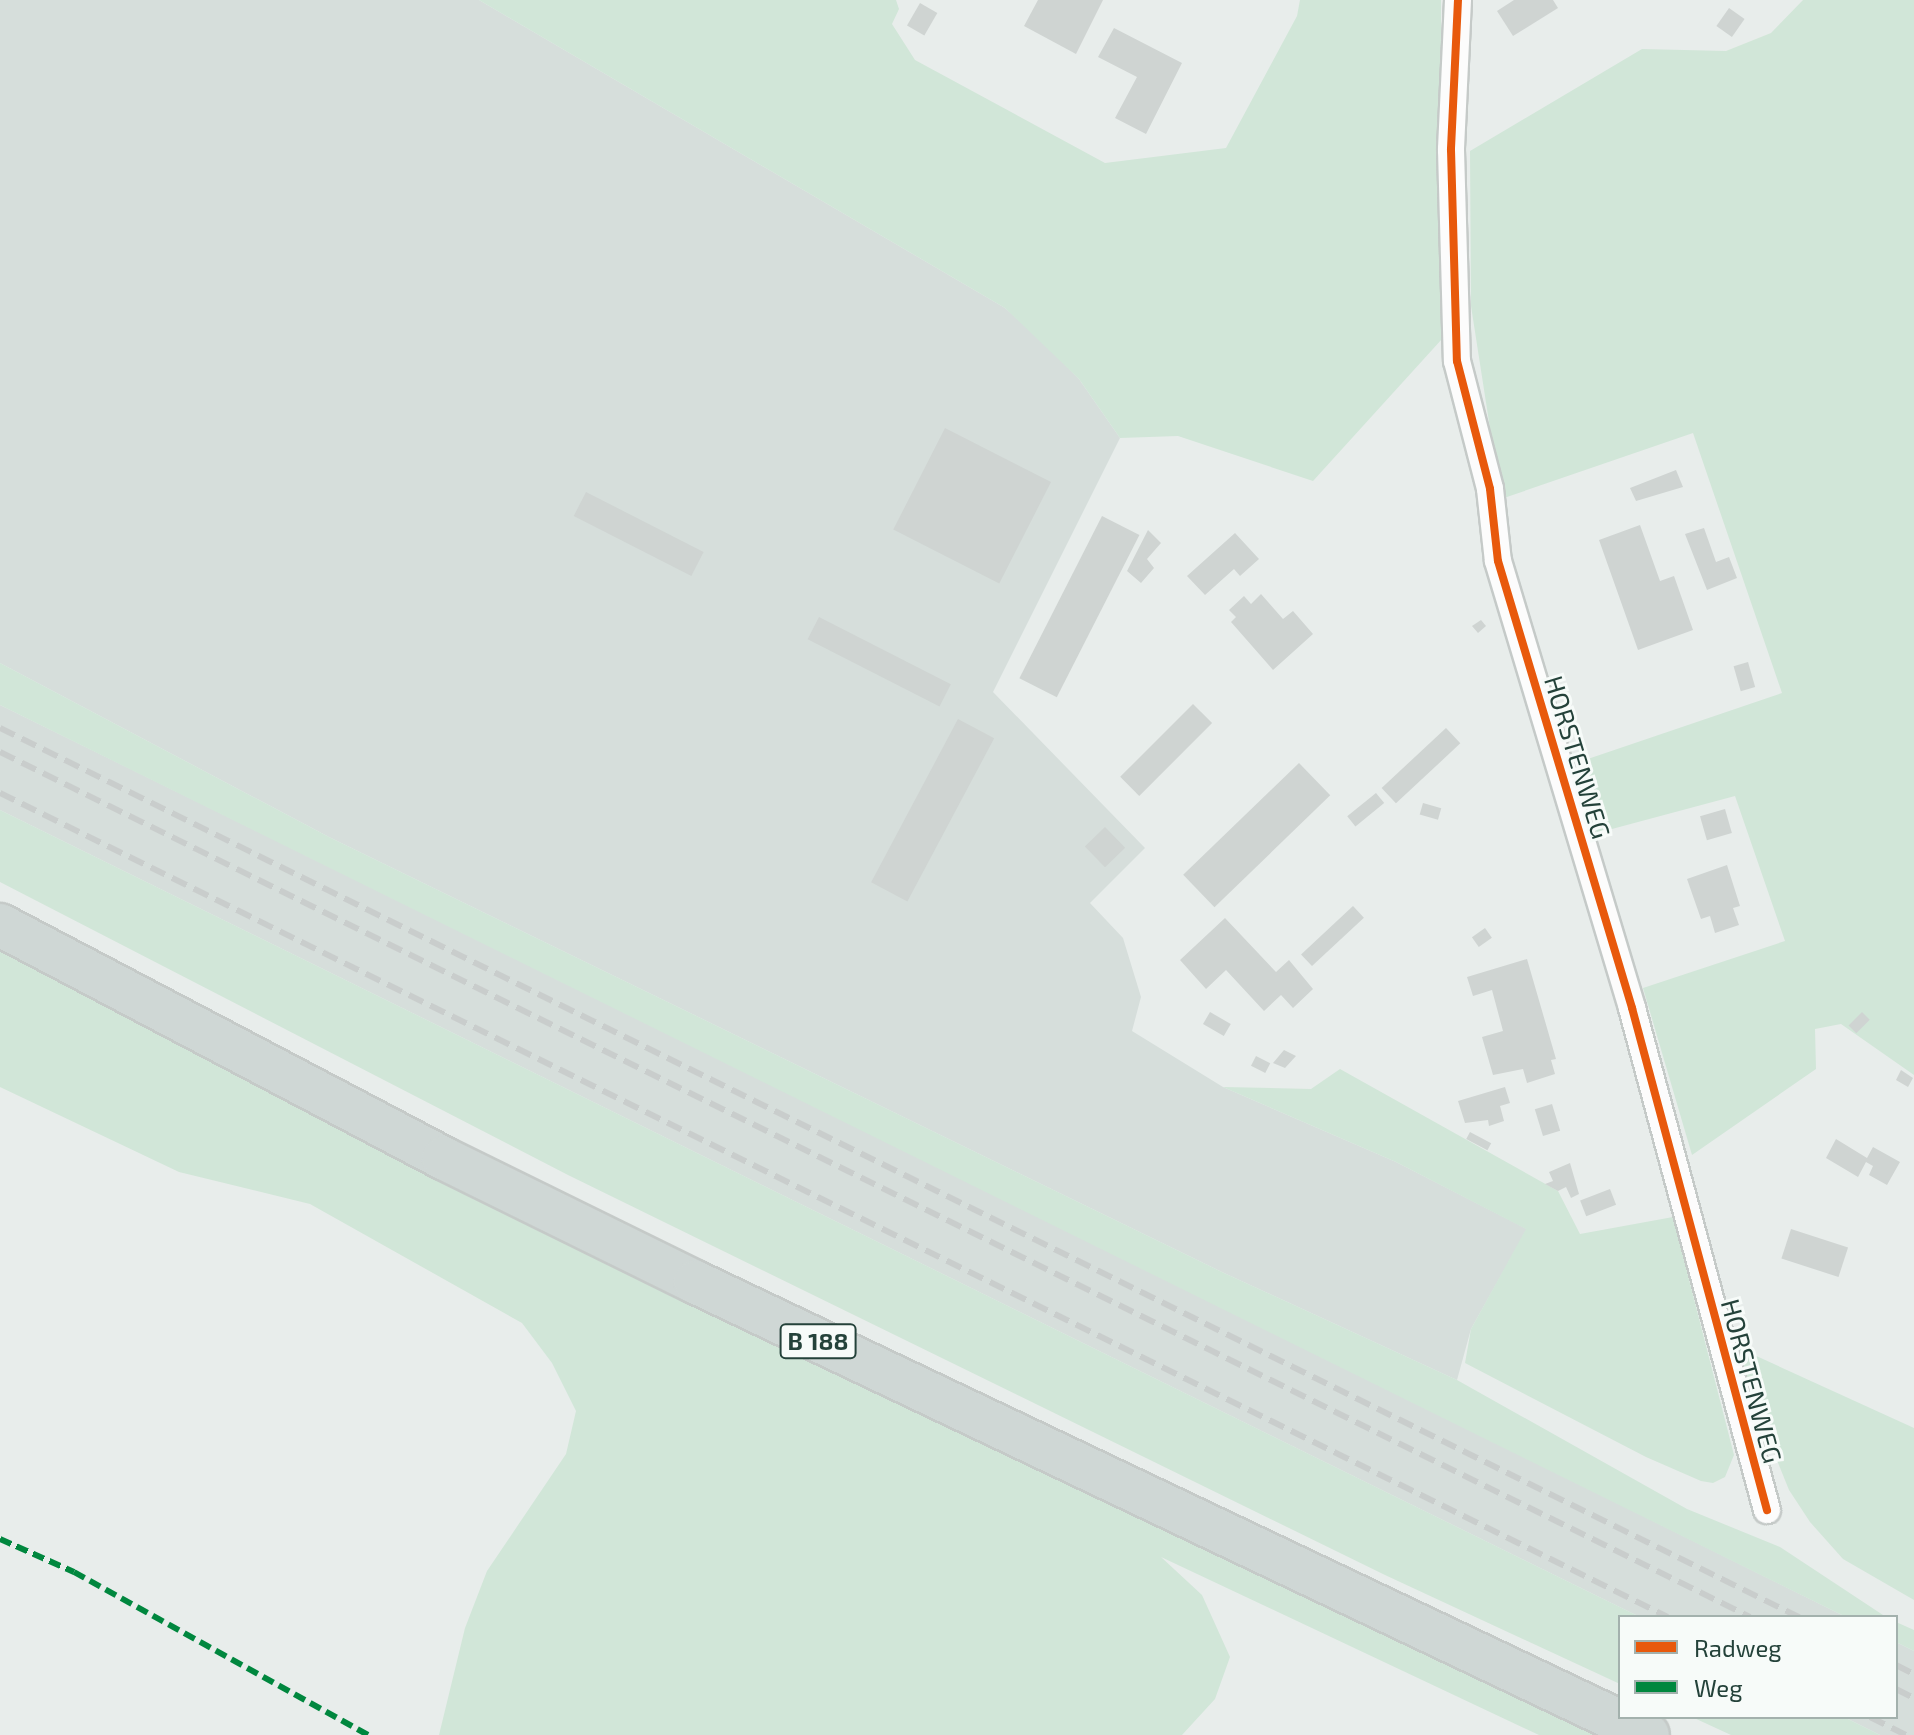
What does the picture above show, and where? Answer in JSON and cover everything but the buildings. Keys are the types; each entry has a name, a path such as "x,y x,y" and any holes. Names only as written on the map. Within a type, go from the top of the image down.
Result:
{"main road":[{"name":"B 188","path":"0,925 443,1158 695,1282 1648,1735"}],"street":[{"name":"HORSTENWEG","path":"1458,0 1451,150 1457,361 1490,489 1498,561 1632,1008 1767,1510"}],"shaded area":[{"path":"0,0 479,0 1005,308 1044,343 1079,379 1120,438 993,692 1145,848 1090,903 1123,938 1141,997 1132,1031 1223,1087 1396,1162 1527,1229 1471,1329 1457,1380 1224,1273 329,837 0,663"},
{"path":"0,705 953,1173 1842,1615 1636,1615 0,810"},
{"path":"1898,1643 1914,1651 1914,1735 1880,1735 1848,1719 1898,1719"}],"green space":[{"path":"479,0 896,0 899,9 892,24 915,60 1105,163 1226,148 1297,16 1300,0 1441,0 1442,339 1313,481 1178,436 1120,438 1079,379 1005,308"},
{"path":"1803,0 1914,0 1914,1075 1841,1024 1815,1029 1816,1069 1692,1155 1643,988 1785,941 1735,796 1597,833 1576,763 1782,693 1693,433 1501,499 1471,306 1470,151 1642,49 1726,51 1771,33"},
{"path":"0,663 329,837 1224,1273 1457,1380 1687,1509 1780,1547 1883,1615 1842,1615 0,705"},
{"path":"0,810 1636,1615 1618,1615 1618,1683 1385,1575 568,1175 0,882"},
{"path":"0,944 297,1104 689,1304 875,1387 1599,1735 1539,1735 1161,1557 1202,1595 1230,1657 1215,1699 1182,1735 439,1735 465,1628 487,1571 566,1454 576,1411 552,1363 522,1323 310,1204 179,1172 0,1087"},
{"path":"1340,1069 1558,1191 1580,1234 1673,1217 1734,1455 1725,1477 1713,1483 1701,1481 1646,1457 1465,1363 1471,1329 1526,1229 1396,1162 1223,1087 1311,1089"},
{"path":"1730,1344 1914,1428 1914,1600 1843,1559 1810,1522 1789,1490"},
{"path":"1898,1623 1914,1630 1914,1651 1898,1643"},
{"path":"1696,1719 1848,1719 1880,1735 1731,1735"}],"railway":[{"path":"0,728 1795,1615"},
{"path":"0,752 1746,1615"},
{"path":"0,793 1664,1615"},
{"path":"1898,1666 1914,1674"},
{"path":"1898,1690 1914,1698"},
{"path":"1874,1719 1906,1735"}],"marked path":[{"path":"0,1539 74,1572 368,1735"}],"cycle path":[{"path":"1458,0 1451,150 1457,361 1490,489 1498,561 1632,1008 1767,1510"}]}
